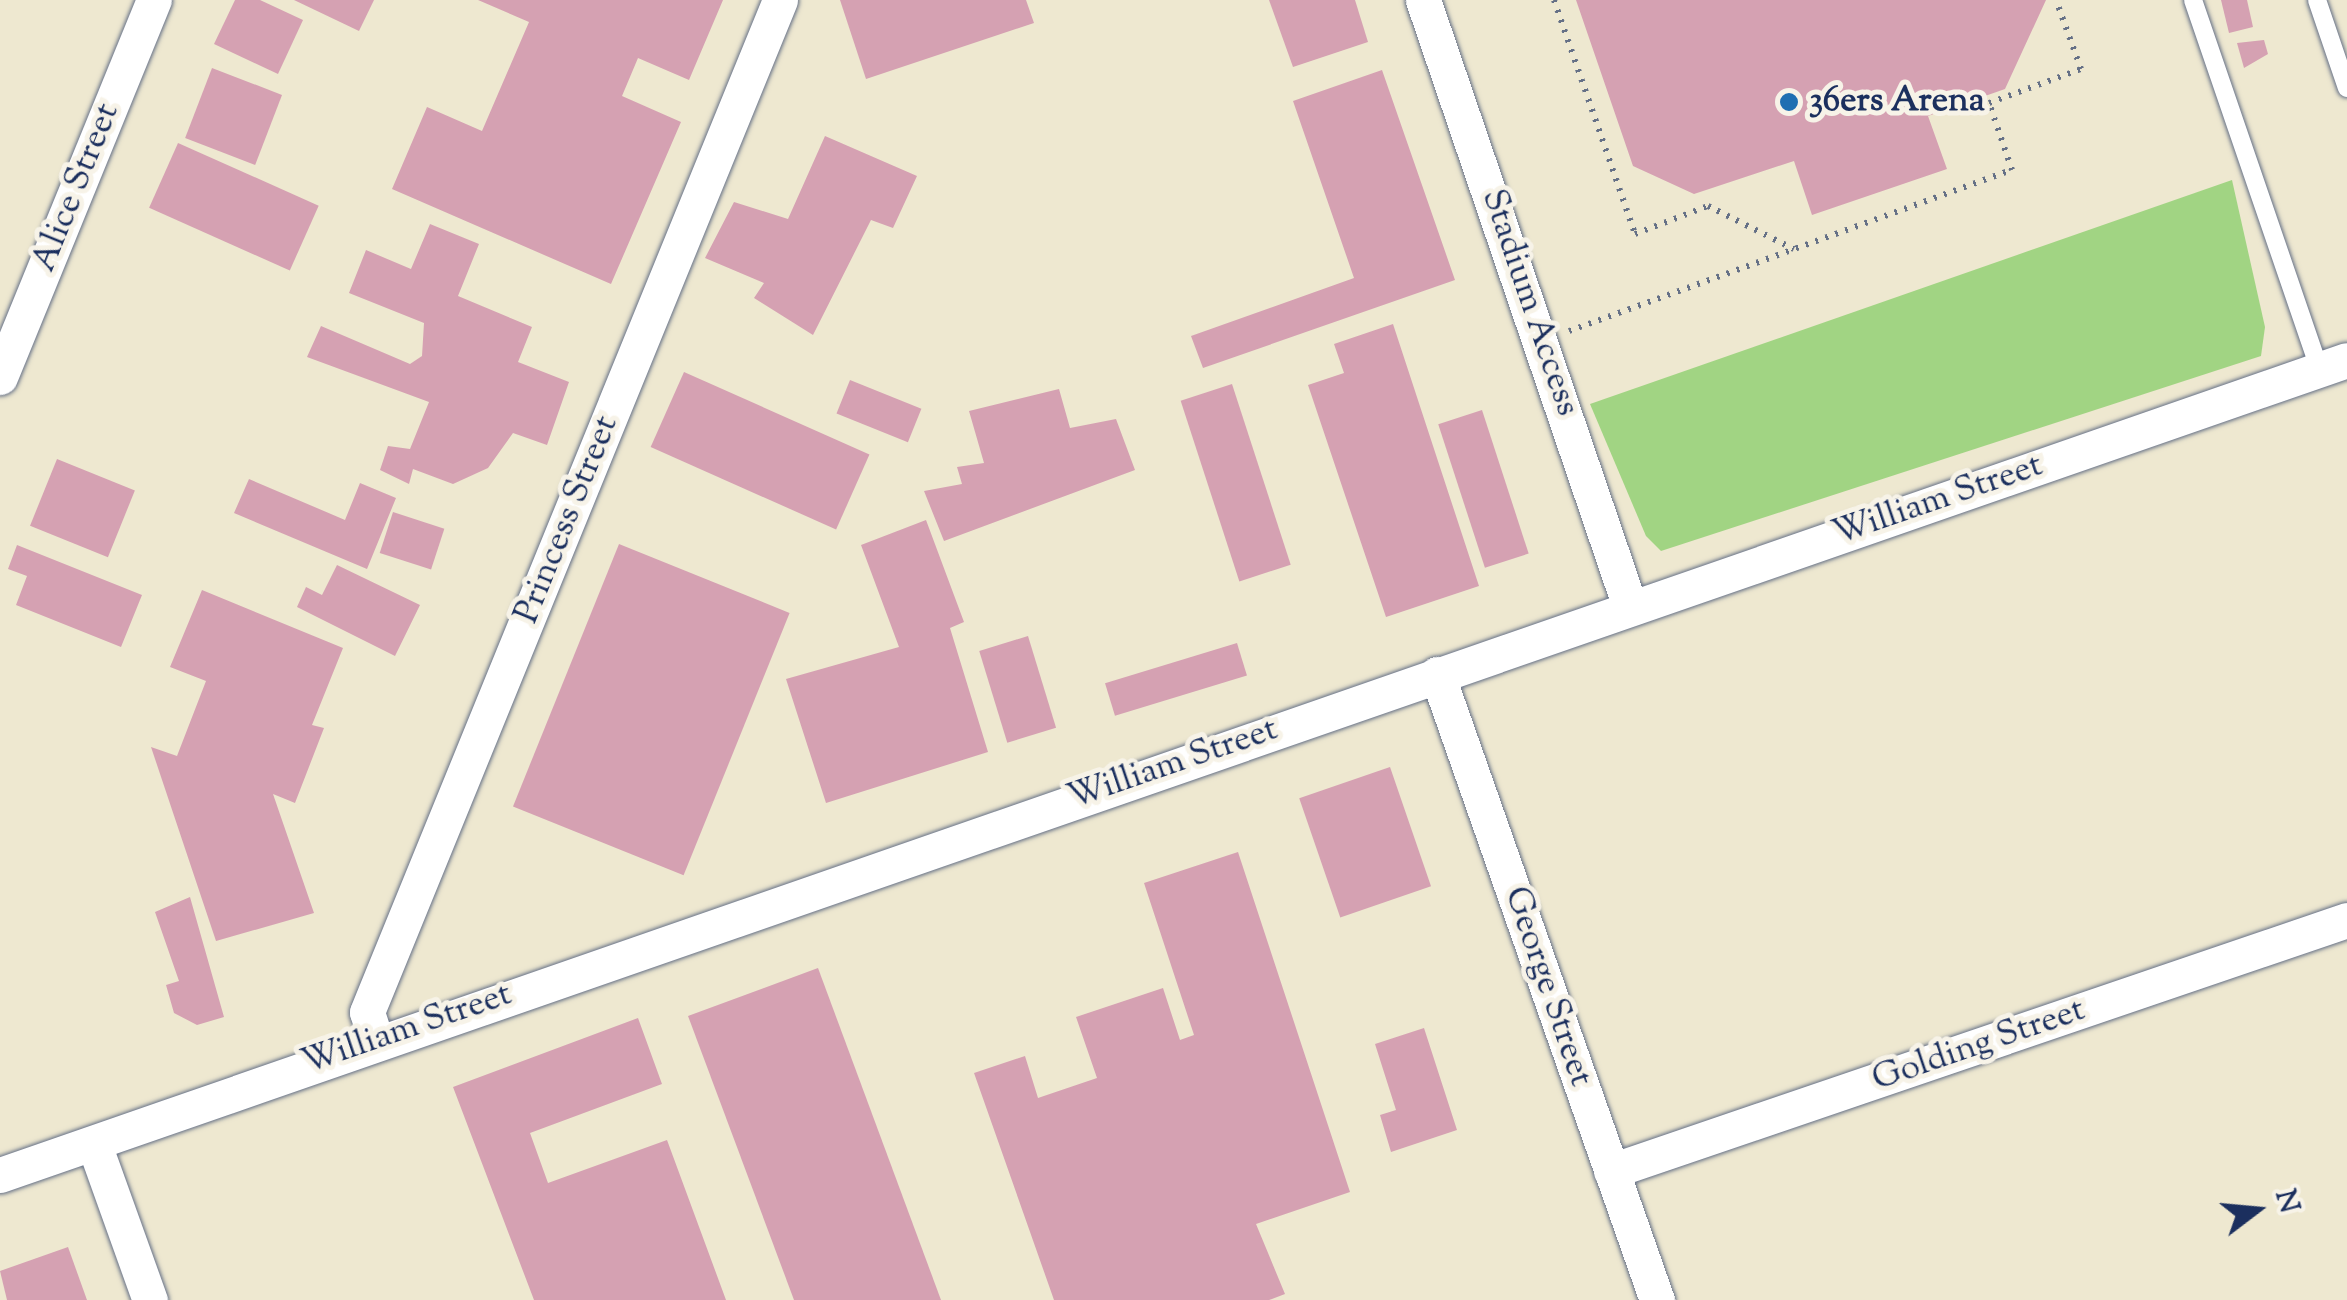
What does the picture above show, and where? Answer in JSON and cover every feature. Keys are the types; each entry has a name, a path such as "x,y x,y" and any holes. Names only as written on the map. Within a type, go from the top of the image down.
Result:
{"street":[{"name":"Alice Street","path":"0,376 154,0"},
{"name":"Princess Street","path":"376,1040 366,1012 780,0"},
{"name":"Stadium Access","path":"1424,0 1630,607"},
{"name":"William Street","path":"2,1167 94,1144 376,1040 2333,365"},
{"name":"George Street","path":"1437,674 1657,1300"},
{"name":"Golding Street","path":"1611,1172 2347,920"},
{"path":"94,1144 150,1300"}],"lane":[{"path":"2192,0 2333,365"},
{"path":"2317,0 2347,88"},
{"path":"2327,28 2347,22"}],"path":[{"path":"1554,0 1635,234 1708,206 1795,249"},
{"path":"1542,340 2012,170 1989,103 2080,70 2056,0"}],"green space":[{"path":"2232,180 2265,327 2261,356 1661,551 1646,536 1590,404"}],"building":[{"path":"235,0 260,0 303,20 278,74 214,44"},
{"path":"294,0 374,0 359,31"},
{"path":"478,0 723,0 689,80 638,58 622,96 681,122 611,284 392,189 427,107 482,131 529,22"},
{"path":"840,0 1026,0 1034,23 866,79"},
{"path":"1269,0 1355,0 1368,42 1293,67"},
{"name":"36ers Arena","path":"1576,0 2046,0 2005,89 1928,116 1947,169 1812,215 1794,161 1694,194 1633,166"},
{"path":"2221,0 2247,0 2253,27 2229,33"},
{"path":"2264,40 2268,54 2244,68 2237,43"},
{"path":"212,68 282,95 255,165 185,138"},
{"path":"1382,70 1455,280 1203,368 1191,336 1354,278 1293,101"},
{"path":"825,136 917,176 893,228 871,220 813,335 754,298 764,283 705,258 734,202 788,219"},
{"path":"178,143 319,206 290,270 149,208"},
{"path":"430,224 479,244 458,296 532,327 518,362 569,382 547,445 513,433 488,468 453,484 413,469 409,484 380,470 388,446 410,449 429,402 307,357 321,326 410,364 422,356 424,323 349,293 366,250 411,269"},
{"path":"1393,324 1479,586 1386,617 1308,385 1344,373 1334,344"},
{"path":"684,372 869,455 836,529 651,447"},
{"path":"850,380 921,409 908,442 837,413"},
{"path":"1232,384 1291,565 1239,581 1181,401"},
{"path":"1059,389 1070,428 1116,419 1135,470 944,541 924,491 962,484 957,467 984,463 969,411"},
{"path":"1482,410 1529,554 1485,568 1438,424"},
{"path":"57,459 135,490 108,557 30,526"},
{"path":"249,479 345,520 360,483 396,498 367,569 234,513"},
{"path":"393,512 444,529 431,570 380,553"},
{"path":"926,520 964,622 950,628 988,752 826,803 786,679 899,647 861,545"},
{"path":"619,544 790,613 684,875 513,806"},
{"path":"17,545 142,595 121,647 16,605 27,576 8,569"},
{"path":"337,565 420,605 395,656 297,607 306,587 322,595"},
{"path":"202,590 343,648 312,725 324,728 295,803 273,794 314,913 216,941 151,747 177,756 206,681 170,667"},
{"path":"1028,636 1056,728 1007,743 979,651"},
{"path":"1237,643 1247,676 1115,716 1105,683"},
{"path":"1390,767 1431,886 1340,917 1299,798"},
{"path":"1238,852 1350,1192 1256,1224 1285,1294 1269,1300 1054,1300 974,1073 1025,1056 1038,1098 1097,1078 1076,1017 1163,988 1180,1040 1194,1035 1144,883"},
{"path":"190,897 224,1017 197,1025 174,1013 166,985 179,981 155,912"},
{"path":"818,968 941,1300 794,1300 688,1016"},
{"path":"638,1018 662,1084 530,1133 548,1183 667,1140 726,1300 534,1300 453,1087"},
{"path":"1424,1028 1457,1130 1391,1152 1380,1115 1396,1110 1375,1044"},
{"path":"68,1247 87,1300 7,1300 0,1271"}],"place":[{"name":"36ers Arena","path":"1789,102"}]}
